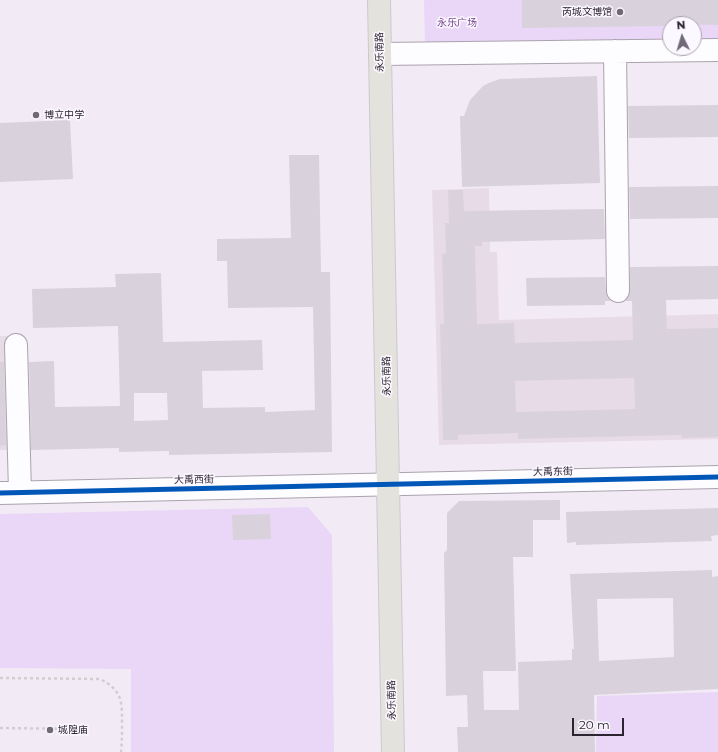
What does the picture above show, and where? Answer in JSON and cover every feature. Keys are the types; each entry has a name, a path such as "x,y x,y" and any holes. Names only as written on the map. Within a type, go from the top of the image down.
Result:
{"main road":[{"name":"永乐南路","path":"379,0 393,752"}],"street":[{"path":"380,54 718,50"},
{"path":"615,51 618,291"},
{"path":"10,493 16,345"},
{"name":"大禹东街","path":"389,484 718,477"},
{"name":"大禹西街","path":"10,493 389,484"}],"path":[{"path":"0,678 100,679 108,683 114,689 122,704 121,752"},
{"path":"0,728 75,729"}],"shaded area":[{"path":"489,188 490,252 497,252 499,320 718,314 718,439 439,445 432,190"},
{"path":"0,336 11,336 14,450 0,450"}],"green space":[{"name":"永乐广场","path":"424,0 718,0 718,40 702,41 702,16 662,16 662,42 425,47"},
{"path":"308,507 332,535 334,752 131,752 131,669 0,668 0,514"},
{"path":"718,692 718,752 596,752 597,696"}],"building":[{"name":"芮城文博馆","path":"522,0 718,0 718,25 702,25 702,16 662,16 662,26 522,28"},
{"path":"597,76 600,183 462,187 460,116 464,116 470,100 483,86 500,79"},
{"path":"718,105 718,137 629,138 628,106"},
{"path":"70,120 73,179 0,182 0,123"},
{"path":"289,155 319,155 321,272 330,272 332,452 169,455 169,451 119,452 119,448 31,450 29,362 54,361 55,407 120,406 118,326 33,328 32,289 116,287 115,274 161,273 163,342 262,340 263,370 202,371 203,408 265,407 265,412 315,410 313,307 228,308 227,261 217,261 217,239 291,238","holes":["134,393 167,393 168,420 134,421"]},
{"path":"718,186 718,218 630,219 629,187"},
{"path":"448,190 463,190 464,211 604,209 605,239 482,242 482,246 475,246 477,324 514,323 515,343 633,340 632,301 625,301 629,297 630,291 630,267 718,266 718,299 666,300 667,329 718,328 718,437 682,438 682,435 518,439 518,433 458,435 458,440 443,440 440,324 444,324 442,254 446,253 445,223 449,223","holes":["634,378 635,409 516,412 515,381"]},
{"path":"605,277 607,297 611,301 605,301 605,305 527,306 526,278"},
{"path":"0,362 4,362 6,445 0,446"},
{"path":"560,500 560,520 533,520 533,557 513,557 516,671 483,671 484,710 519,710 518,662 572,660 572,649 574,649 570,574 712,570 712,577 718,576 718,689 594,695 595,752 458,752 457,727 468,727 467,695 446,696 444,553 447,550 447,513 459,501","holes":["673,598 674,657 599,661 597,599"]},
{"path":"718,508 718,535 711,536 712,541 576,545 576,542 567,543 566,512"},
{"path":"270,514 271,539 233,540 232,515"}],"cycle path":[{"path":"0,493 718,477"}],"place":[{"name":"芮城文博馆","path":"620,12"},
{"name":"博立中学","path":"36,115"},
{"name":"城隍庙","path":"50,730"}]}
